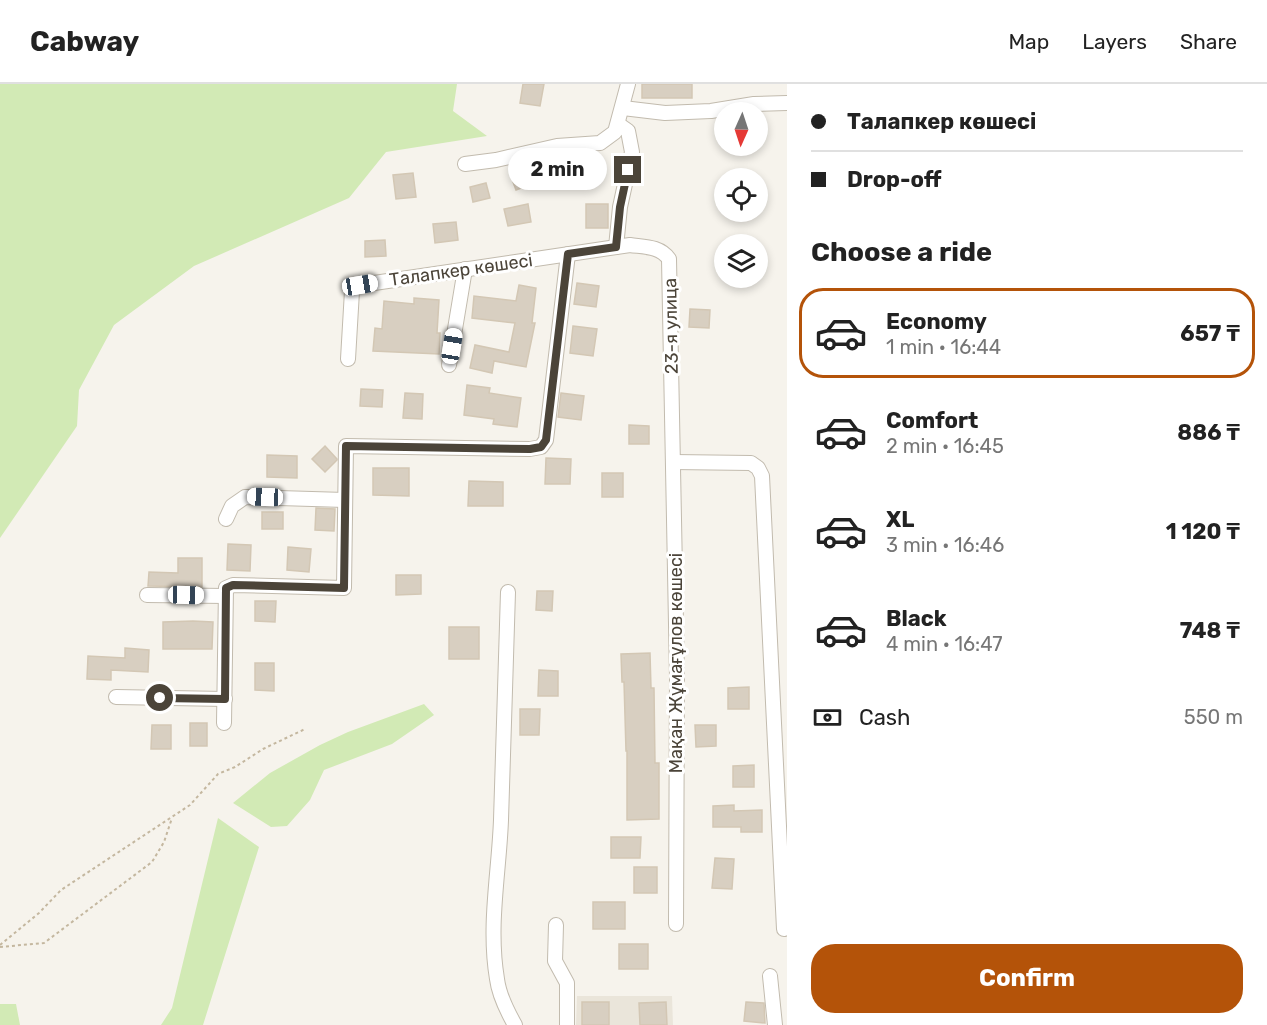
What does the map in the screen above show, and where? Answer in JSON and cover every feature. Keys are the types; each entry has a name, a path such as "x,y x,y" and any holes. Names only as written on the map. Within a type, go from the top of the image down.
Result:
{"street":[{"path":"465,164 496,160 557,146 600,143 615,132 628,84"},
{"path":"622,108 665,112 711,111 754,104 787,103"},
{"path":"616,247 620,207 632,152 628,131 618,124"},
{"name":"Талапкер көшесі","path":"348,360 354,286 630,245 664,252"},
{"name":"23-я улица","path":"664,252 669,259 673,402"},
{"path":"224,723 226,588 233,585 344,588 346,446 530,449 541,447 546,440 568,254"},
{"path":"449,365 465,269"},
{"name":"Мақан Жұмағұлов көшесі","path":"673,402 677,676 676,924"},
{"path":"673,462 751,463 758,468 762,476 784,929"},
{"path":"226,519 232,506 245,497 345,500"},
{"path":"508,592 500,847 494,901 493,938 497,981 515,1025"},
{"path":"147,595 225,596"},
{"path":"116,697 225,699"},
{"path":"556,925 555,961 567,983 567,1025"},
{"path":"770,976 775,1025"}],"path":[{"path":"0,946 39,913 61,890 190,805 218,774 305,729"},
{"path":"0,946 44,943 152,862 164,842 172,817"}],"shaded area":[{"path":"577,996 672,996 673,1025 576,1025"}],"green space":[{"path":"0,84 457,84 453,111 487,136 386,152 349,198 194,266 114,325 79,390 77,426 0,538"},
{"path":"424,704 434,715 392,744 324,770 310,800 287,826 271,827 233,803 270,773 320,745 348,732"},
{"path":"218,818 259,847 203,1025 161,1025 172,1008"},
{"path":"0,1004 16,1004 20,1025 0,1025"}],"building":[{"path":"523,84 544,84 540,106 520,103"},
{"path":"642,84 692,84 692,98 642,98"},
{"path":"565,155 588,155 587,177 565,177"},
{"path":"530,165 537,182 516,190 510,174"},
{"path":"413,173 416,197 396,199 393,175"},
{"path":"486,183 490,198 473,202 470,187"},
{"path":"528,204 531,222 508,226 504,209"},
{"path":"586,204 608,204 608,228 586,228"},
{"path":"456,222 458,240 435,243 433,224"},
{"path":"385,240 386,256 365,257 365,241"},
{"path":"577,283 599,286 596,307 574,304"},
{"path":"519,285 536,288 532,323 535,323 526,367 494,361 492,373 470,368 475,345 509,352 515,323 472,318 474,296 516,301"},
{"path":"414,298 439,300 437,333 440,333 439,354 373,351 375,328 382,329 384,301 414,304"},
{"path":"690,309 710,310 709,328 689,327"},
{"path":"573,326 597,329 593,356 570,353"},
{"path":"467,385 490,388 489,393 521,398 517,427 493,424 494,419 464,415"},
{"path":"361,389 383,390 382,407 360,406"},
{"path":"405,393 423,394 422,419 403,418"},
{"path":"561,393 584,396 581,420 558,417"},
{"path":"629,425 649,426 649,444 629,444"},
{"path":"325,446 337,460 325,472 312,459"},
{"path":"267,455 297,456 297,478 267,477"},
{"path":"546,458 571,459 570,484 545,484"},
{"path":"373,468 409,468 409,496 373,495"},
{"path":"602,473 623,473 623,497 602,497"},
{"path":"469,481 503,482 503,506 468,506"},
{"path":"316,508 335,509 334,531 315,530"},
{"path":"262,512 283,512 283,529 262,529"},
{"path":"228,544 251,545 250,571 227,570"},
{"path":"288,547 311,549 309,572 287,570"},
{"path":"178,558 202,558 202,587 148,586 149,572 178,573"},
{"path":"396,575 421,575 421,594 396,595"},
{"path":"537,591 553,591 552,611 536,610"},
{"path":"255,601 276,601 275,622 255,621"},
{"path":"163,622 213,622 212,649 163,649"},
{"path":"449,627 479,627 479,659 449,659"},
{"path":"125,648 149,650 148,672 111,670 111,680 87,679 88,656 125,658"},
{"path":"650,653 651,688 654,688 655,763 659,763 659,819 627,820 627,751 621,654"},
{"path":"255,663 274,663 274,691 255,690"},
{"path":"539,670 558,671 558,696 538,696"},
{"path":"749,687 749,709 728,709 728,688"},
{"path":"520,709 540,709 539,735 520,735"},
{"path":"190,723 207,723 207,746 190,746"},
{"path":"152,725 171,725 171,749 151,749"},
{"path":"695,725 716,725 716,746 696,747"},
{"path":"754,765 754,787 733,787 733,766"},
{"path":"734,805 734,811 762,810 762,832 741,832 741,827 713,827 713,806"},
{"path":"611,837 641,837 640,858 611,858"},
{"path":"715,858 734,859 732,889 712,888"},
{"path":"634,867 657,867 657,893 634,893"},
{"path":"593,902 625,902 625,929 593,929"},
{"path":"619,944 648,944 648,969 619,969"},
{"path":"582,1002 609,1002 609,1025 582,1025"},
{"path":"666,1002 667,1025 640,1025 639,1003"},
{"path":"746,1002 764,1003 765,1023 744,1021"}],"route":[{"path":"160,698 225,699 226,588 233,585 344,588 346,446 530,449 541,447 546,440 568,254 616,247 620,207 628,170"}]}
